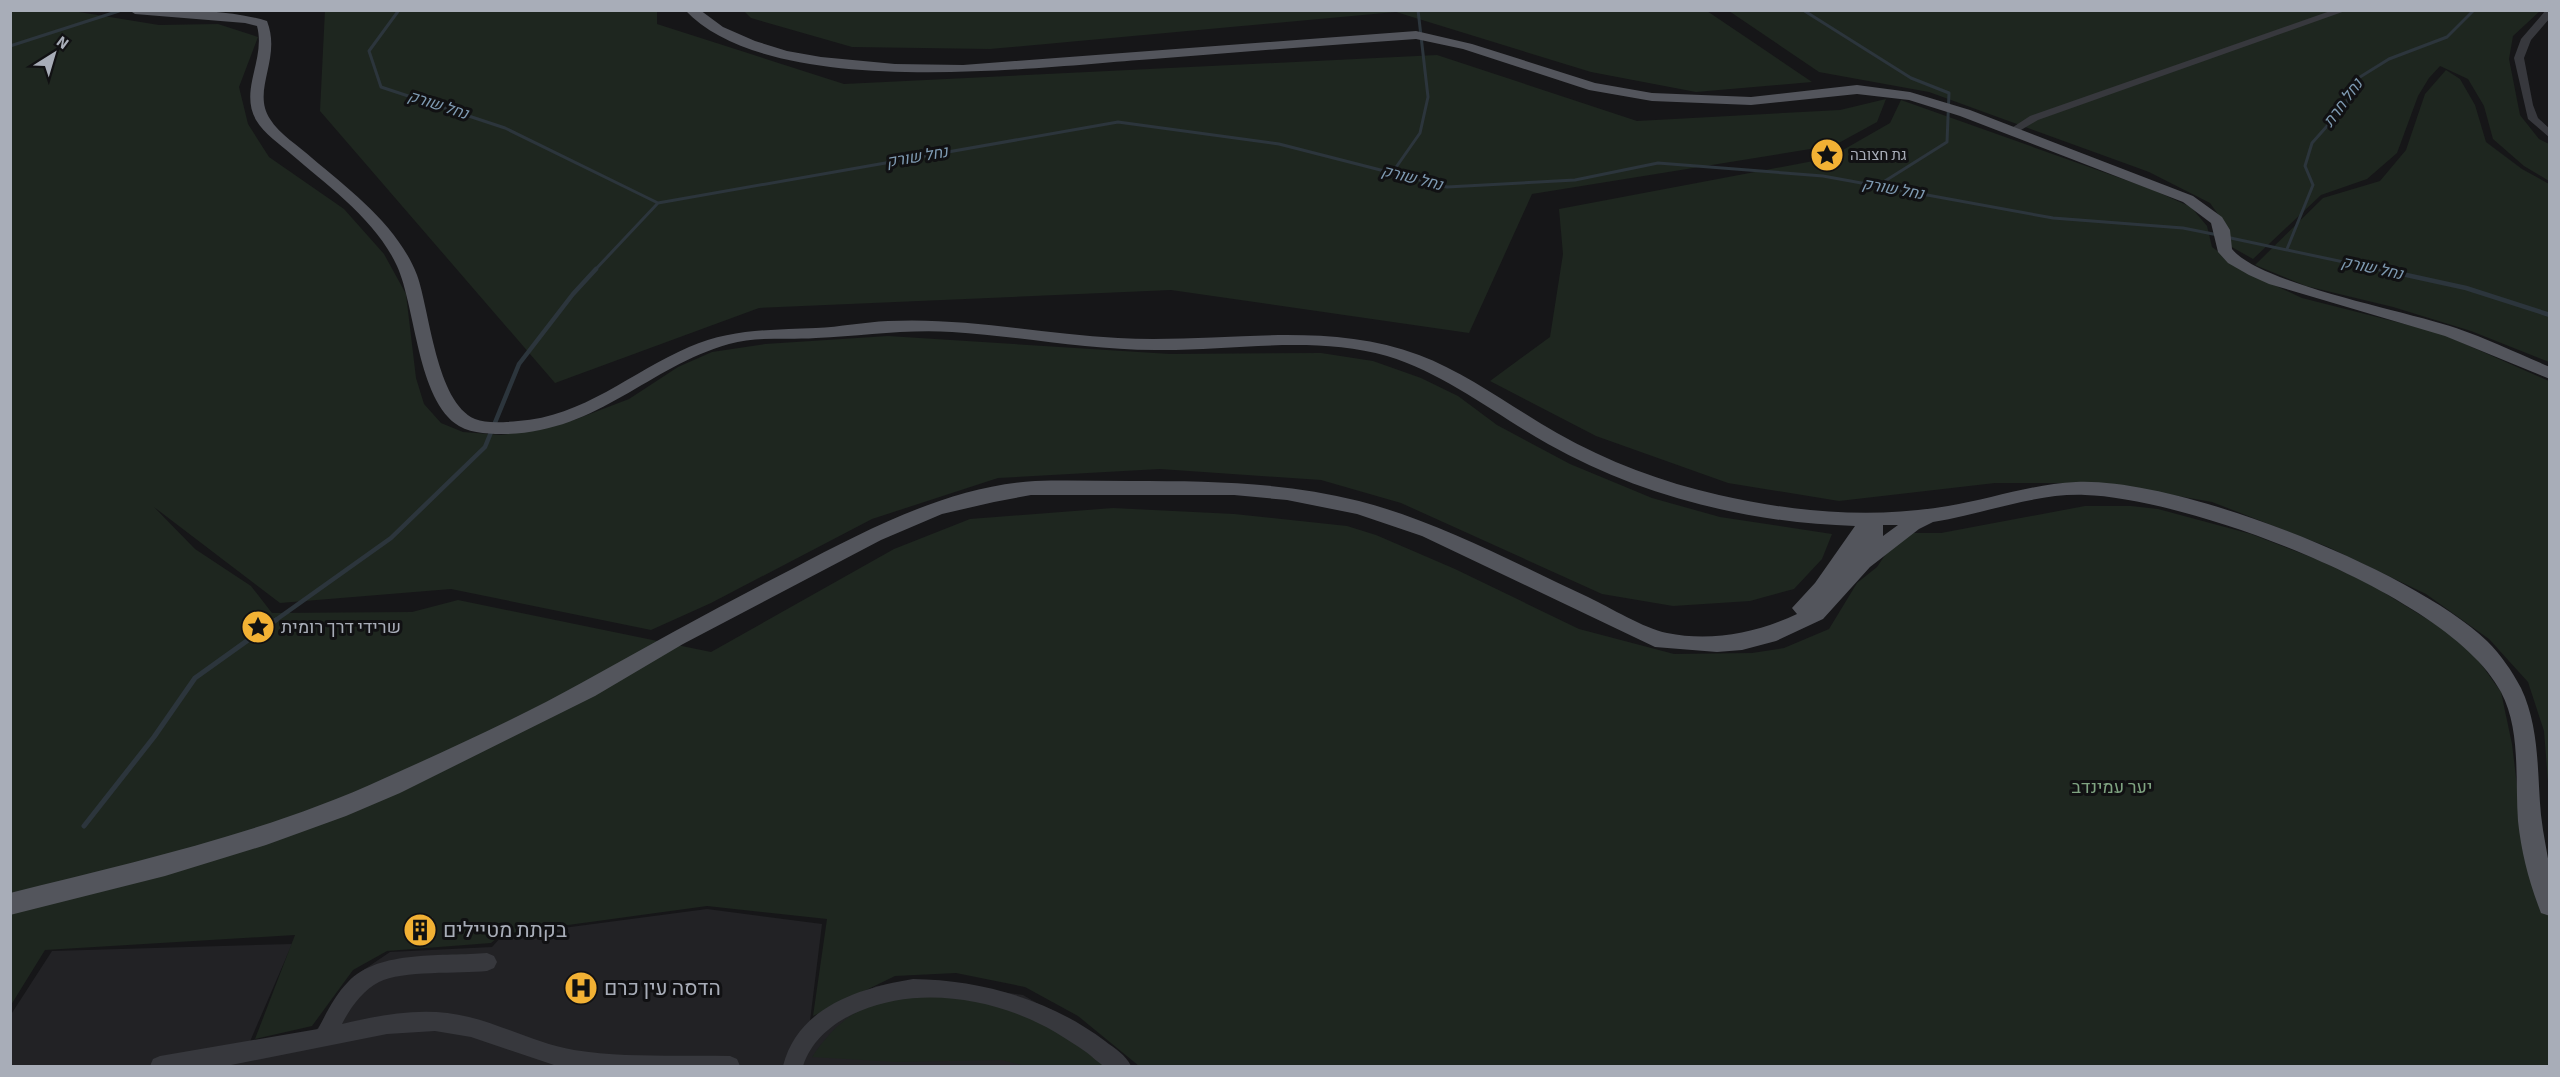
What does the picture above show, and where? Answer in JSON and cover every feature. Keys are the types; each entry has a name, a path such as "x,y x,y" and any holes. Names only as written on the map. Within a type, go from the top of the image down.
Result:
{"main road":[{"path":"135,10 246,19 263,24 268,34 267,55 256,99 264,122 394,243 408,271 437,384 450,406 466,422 494,428 527,428 576,416 626,391 681,358 724,340 760,334 818,333 890,326 964,327 1146,345 1341,343 1386,350 1419,361 1574,450 1655,483 1743,507 1833,519 1872,519 1935,514 2086,487 2127,492 2206,511 2324,555 2418,600 2475,642 2510,680 2523,725 2533,849 2550,905"},
{"path":"691,10 729,34 772,50 838,64 900,69 963,69 1416,35 1455,42 1554,76 1618,92 1705,102 1752,101 1844,90 1873,90 1941,105 2188,200 2213,217 2222,229 2223,247 2234,259 2275,281 2451,332 2550,374"},
{"path":"10,904 56,895 165,865 266,835 338,809 392,786 587,690 676,639 874,535 937,508 1030,488 1234,489 1287,493 1359,508 1429,531 1662,641 1717,644 1742,642 1776,633 1816,614 1863,562 1912,524 1935,514"},
{"path":"1863,562 1875,532 1872,519"},
{"path":"1662,641 1722,635 1767,625 1795,613 1814,599 1852,540 1872,519"}],"street":[{"path":"2012,131 2034,118 2344,10"},
{"path":"2550,12 2526,39 2519,58 2528,105 2534,119 2550,135"},
{"path":"325,1037 337,1009 351,990 369,975 402,965 455,967 488,962"},
{"path":"793,1066 797,1050 827,1017 861,998 893,989 923,988 955,989 1019,1005 1066,1027 1121,1066"},
{"path":"160,1066 231,1058 406,1022 436,1021 462,1025 538,1052 575,1060 730,1066"}],"shaded area":[{"name":"הדסה עין כרם","path":"707,909 822,924 810,1021 876,986 898,984 980,989 1023,995 1068,1021 1128,1066 11,1066 10,1016 52,951 292,944 248,1046 314,1033 359,973 390,952 492,947 502,936"}],"green space":[{"name":"יער עמינדב","path":"11,10 81,11 79,12 159,25 218,24 258,37 239,87 248,124 269,157 344,209 384,254 406,294 416,378 424,404 441,423 463,432 501,435 537,430 574,420 629,399 678,367 712,352 765,344 888,336 1170,354 1321,353 1373,361 1421,378 1458,396 1497,425 1570,464 1652,498 1720,517 1832,534 1822,559 1794,589 1750,601 1673,606 1602,594 1401,503 1321,480 1160,469 998,478 872,519 711,603 651,630 451,589 280,603 154,507 195,549 251,586 272,613 412,612 458,600 711,652 894,549 970,519 1113,508 1234,514 1347,526 1376,535 1455,569 1579,629 1674,654 1752,653 1784,648 1829,629 1857,583 1877,567 1900,533 1941,533 2085,506 2131,506 2158,509 2251,534 2316,559 2370,584 2466,643 2501,692 2512,744 2524,844 2550,922 2549,1066 1139,1066 1078,1016 1025,987 956,973 895,976 813,1016 827,919 707,906 502,934 491,943 387,951 353,970 312,1026 255,1039 295,935 45,950 11,1005"},
{"path":"325,10 657,11 657,24 844,84 1437,55 1637,121 1840,110 1886,99 1877,122 1835,145 1532,194 1469,333 1171,290 759,308 555,383 320,111"},
{"path":"744,11 1707,11 1812,82 1696,92 1591,72 1396,12 990,49 852,47 751,18"},
{"path":"1729,11 2540,11 2513,36 2509,59 2520,115 2539,139 2549,144 2549,181 2524,166 2493,139 2484,106 2468,79 2440,66 2418,96 2397,153 2367,179 2321,195 2253,259 2230,246 2227,227 2210,203 2149,172 1929,92 1819,72"},
{"path":"2446,70 2460,79 2475,105 2486,142 2522,169 2549,184 2549,362 2471,331 2393,307 2306,286 2255,265 2323,198 2380,181 2406,150 2425,94"},
{"path":"1901,100 2151,189 2191,207 2207,226 2212,247 2246,272 2302,298 2440,333 2549,381 2549,794 2544,731 2528,682 2489,639 2426,594 2328,547 2212,502 2104,483 1995,483 1839,501 1728,483 1596,436 1490,381 1550,337 1563,254 1559,209 1829,158 1890,123"},
{"path":"955,995 1027,1013 1110,1066 1026,1066 1001,1060 897,1062 812,1057 842,1022 857,1012 891,1000"}],"building":[{"name":"בקתת מטיילים","path":"432,918 431,934 409,941 409,926"}],"waterway":[{"name":"נחל שורק","path":"399,10 369,51 381,87 505,128 658,203"},
{"path":"1392,173 1420,133 1428,97 1418,10"},
{"path":"1803,10 1911,78 1949,93 1947,142 1877,186"},
{"name":"נחל חרת","path":"2287,249 2313,185 2305,166 2312,143 2344,107 2360,77 2389,59 2447,37 2474,10"},
{"path":"10,46 119,11"},
{"name":"נחל שורק","path":"658,203 1118,122 1279,144 1392,173"},
{"name":"נחל שורק","path":"1392,173 1447,187 1575,180 1658,163 1823,176 1877,186"},
{"name":"נחל שורק","path":"1877,186 2053,218 2183,228 2218,235"},
{"path":"594,271 658,203"},
{"name":"נחל שורק","path":"2226,237 2386,271"},
{"path":"273,622 391,538 485,447 519,364 573,294 596,269"},
{"name":"נחל שורק","path":"2379,269 2466,288 2550,315"},
{"path":"84,826 154,737 195,678 276,620"}],"place":[{"name":"גת חצובה","path":"1827,155"},
{"name":"שרידי דרך רומית","path":"258,627"},
{"name":"בקתת מטיילים","path":"420,930"},
{"name":"הדסה עין כרם","path":"581,988"}]}
